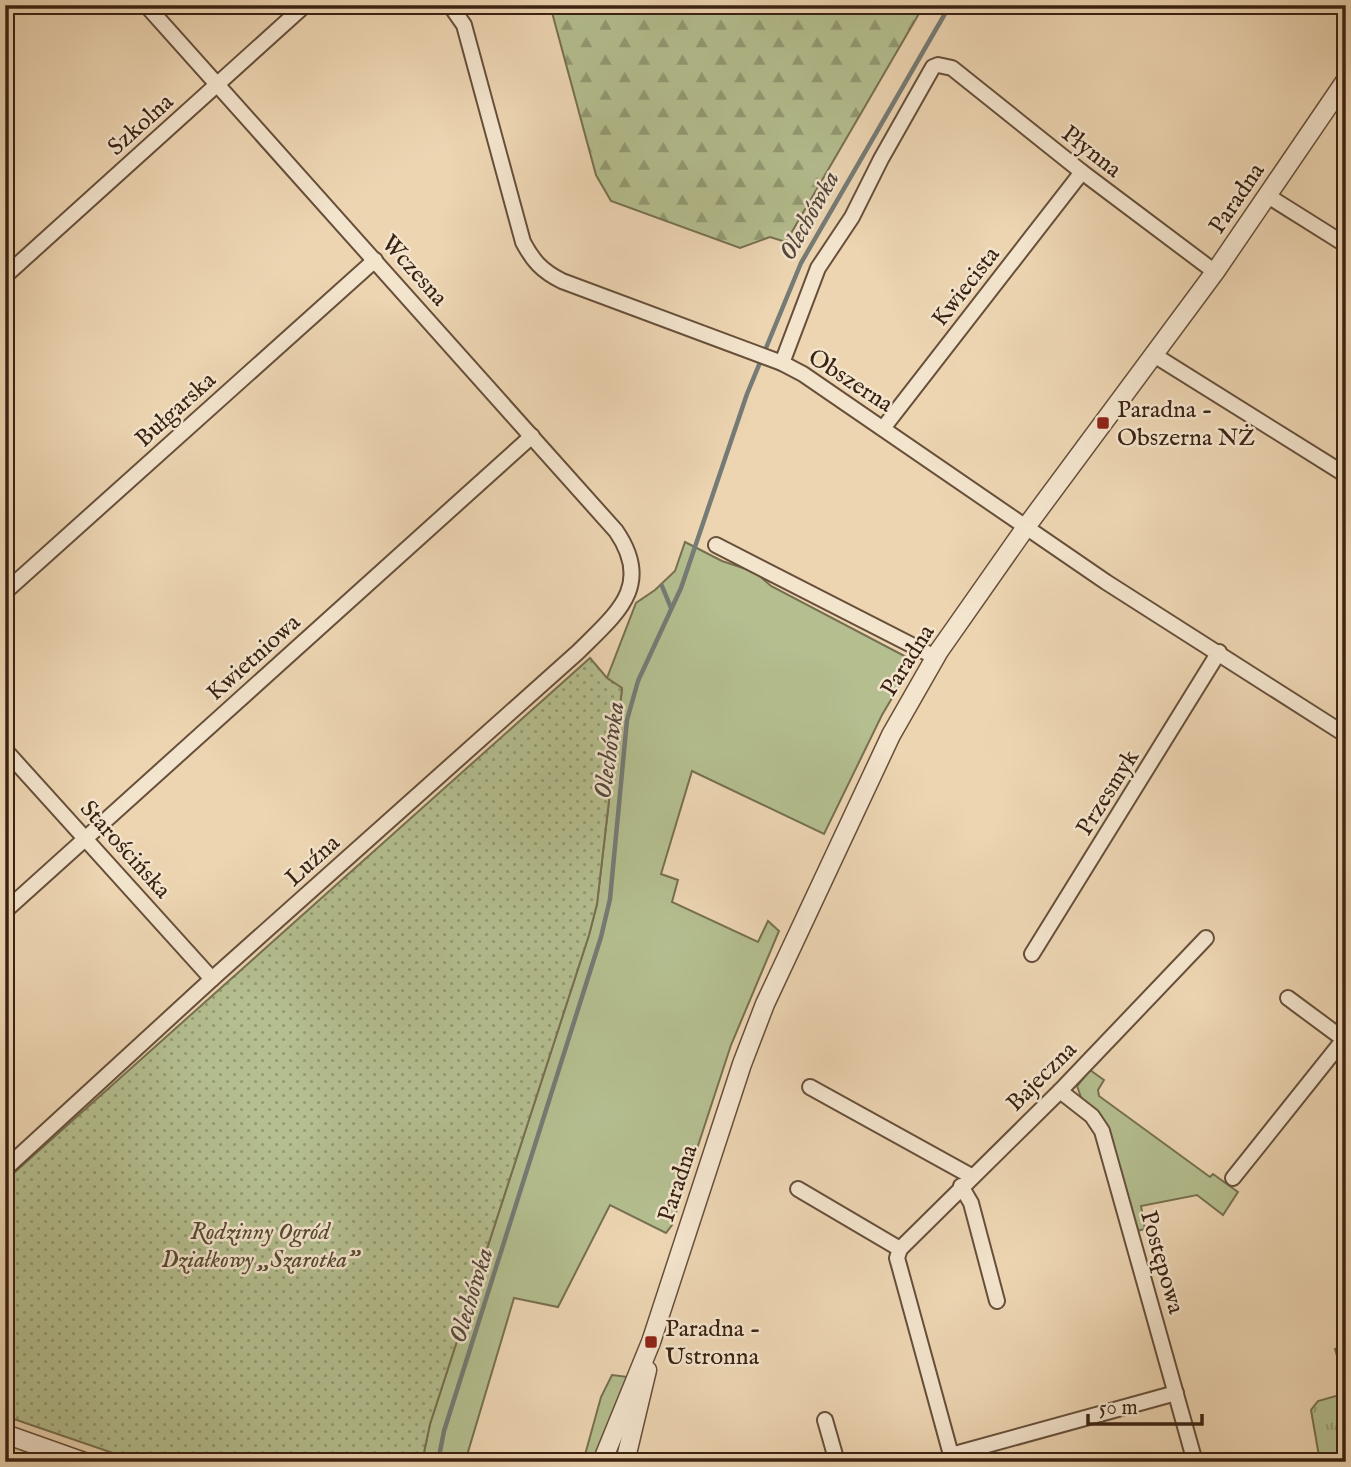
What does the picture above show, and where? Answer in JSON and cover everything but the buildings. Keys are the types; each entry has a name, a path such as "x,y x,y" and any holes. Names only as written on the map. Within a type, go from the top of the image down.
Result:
{"street":[{"name":"Wczesna","path":"146,5 616,531 631,560 632,575"},
{"name":"Szkolna","path":"5,276 305,5"},
{"name":"Obszerna","path":"450,5 464,25 523,242 542,270 562,281 777,362 822,385 1106,582 1346,735"},
{"name":"Płynna","path":"777,362 818,268 852,217 933,67 942,64 952,68 1082,172 1215,272"},
{"name":"Paradna","path":"602,1462 651,1342 742,1064 765,1004 879,759 935,657 1026,527 1215,272 1346,80"},
{"name":"Kwiecista","path":"884,427 1082,172"},
{"path":"1268,196 1346,244"},
{"name":"Bułgarska","path":"5,592 375,260"},
{"path":"1154,355 1346,475"},
{"name":"Kwietniowa","path":"5,911 532,436"},
{"path":"716,545 935,657"},
{"name":"Luźna","path":"5,1169 212,979 578,652 625,601 631,589 632,575"},
{"name":"Przesmyk","path":"1032,954 1219,652"},
{"name":"Starościńska","path":"5,750 212,979"},
{"name":"Bajeczna","path":"903,1246 1059,1091 1206,938"},
{"path":"1233,1178 1345,1040 1288,998"},
{"path":"810,1087 966,1181 997,1301"},
{"name":"Postępowa","path":"1059,1091 1092,1116 1102,1131 1195,1462"},
{"path":"798,1189 903,1246 897,1258 952,1459 1176,1393"},
{"name":"Paradna","path":"625,1462 646,1378 651,1342"},
{"path":"825,1420 837,1462"},
{"path":"5,1434 48,1456 84,1462"}],"green space":[{"path":"550,5 924,5 786,242 770,237 740,248 611,201 596,175"},
{"path":"685,542 722,561 755,572 771,586 914,661 882,715 824,834 692,771 661,874 678,880 672,902 758,942 768,921 779,931 731,1045 672,1225 666,1233 610,1205 558,1307 514,1298 465,1462 422,1462 430,1424 597,904 622,689 607,678 636,603 675,571"},
{"name":"Rodzinny Ogród Działkowy „Szarotka”","path":"590,658 607,678 622,688 597,904 430,1424 422,1462 139,1462 5,1416 6,1180"},
{"path":"1090,1070 1104,1080 1098,1090 1099,1096 1210,1177 1213,1174 1238,1192 1223,1215 1197,1195 1141,1206 1145,1229 1137,1231 1108,1127 1082,1100 1077,1086"},
{"path":"1346,1346 1346,1386 1335,1349"},
{"path":"612,1375 628,1377 597,1462 583,1462 601,1397"},
{"path":"1346,1393 1346,1462 1320,1462 1311,1410 1318,1401"}],"waterway":[{"name":"Olechówka","path":"438,1462 444,1431 601,937 610,899 627,720 638,681 681,588 747,394 801,263 950,5"},
{"path":"662,586 671,608"}],"place":[{"name":"Paradna - Obszerna NŻ","path":"1103,423"},
{"name":"Paradna - Ustronna","path":"651,1342"}]}
